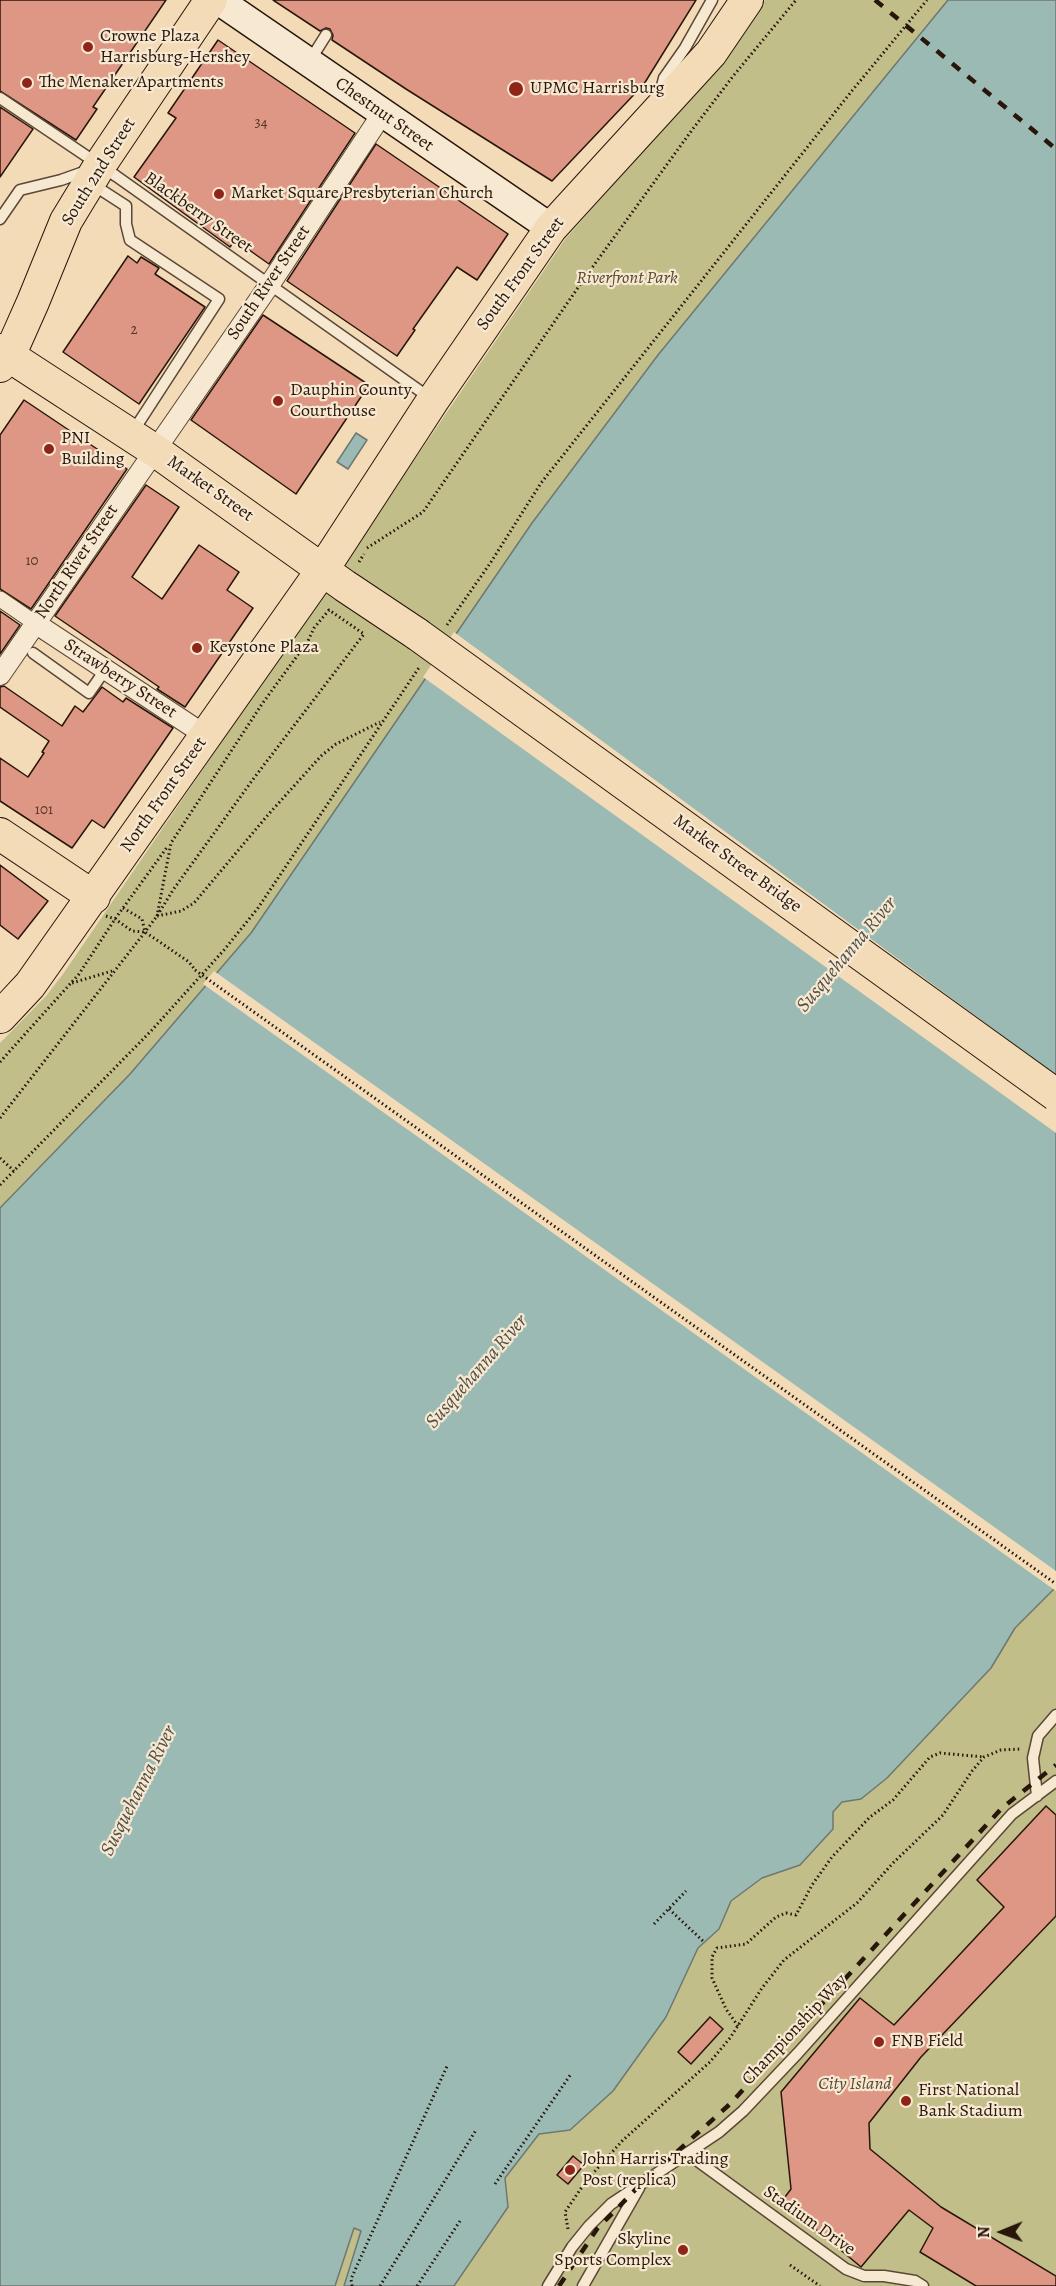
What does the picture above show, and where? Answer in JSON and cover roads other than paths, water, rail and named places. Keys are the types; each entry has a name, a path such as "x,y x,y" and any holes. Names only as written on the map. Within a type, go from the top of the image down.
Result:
{"main road":[{"name":"South 2nd Street","path":"3,357 66,222 95,173 212,0"},
{"name":"Chestnut Street","path":"218,0 551,228"},
{"name":"South Front Street","path":"323,569 433,400 551,228 711,53 747,0"},
{"name":"Market Street","path":"3,357 142,442 323,569 432,631"},
{"name":"North Front Street","path":"0,1017 30,985 94,897 323,569"},
{"name":"Market Street Bridge","path":"432,631 1056,1095"},
{"path":"0,834 94,897"}],"street":[{"name":"South River Street","path":"142,442 270,284 382,114"},
{"name":"North River Street","path":"0,675 35,623 142,442"},
{"path":"0,599 35,623"},
{"name":"Strawberry Street","path":"35,623 205,735"}],"lane":[{"path":"657,112 664,78 685,48 712,0"},
{"path":"309,63 326,35"},
{"name":"Blackberry Street","path":"0,98 95,173 136,190 433,400"},
{"path":"0,219 20,190 95,173 126,206"},
{"path":"136,190 126,206 126,224 130,240 219,299 142,442"},
{"path":"33,653 89,693 105,670"},
{"path":"1037,1796 1034,1751 1038,1736 1056,1715"},
{"name":"Championship Way","path":"548,2286 572,2247 611,2204 688,2154 743,2111 1012,1814 1056,1781"},
{"name":"Stadium Drive","path":"688,2154 846,2270 864,2276 884,2276 915,2281 922,2286"},
{"path":"583,2286 640,2185"}],"water":[{"name":"Susquehanna River","path":"948,0 1056,0 1056,1587 1015,1628 991,1668 887,1778 861,1799 842,1802 833,1812 833,1829 800,1865 762,1878 731,1901 719,1929 698,1948 666,2017 613,2091 570,2130 539,2134 505,2178 508,2207 454,2286 344,2286 361,2231 354,2228 335,2286 0,2286 0,1208 130,1074 251,933 532,523 658,355"},
{"path":"356,433 367,440 348,469 337,462"}],"railway":[{"path":"875,0 1056,149"},
{"path":"559,2286 597,2229 640,2185 730,2104 1002,1808 1056,1765"}],"place":[{"name":"Crowne Plaza Harrisburg-Hershey","path":"88,47"},
{"name":"The Menaker Apartments","path":"27,83"},
{"name":"UPMC Harrisburg","path":"516,89"},
{"name":"Market Square Presbyterian Church","path":"219,194"},
{"name":"Dauphin County Courthouse","path":"278,401"},
{"name":"PNI Building","path":"49,449"},
{"name":"Keystone Plaza","path":"197,648"},
{"name":"FNB Field","path":"879,2042"},
{"name":"First National Bank Stadium","path":"906,2101"},
{"name":"John Harris Trading Post (replica)","path":"570,2170"},
{"name":"Skyline Sports Complex","path":"683,2250"}],"park label":[{"name":"Riverfront Park","path":"627,279"},
{"name":"City Island","path":"855,2085"}]}
